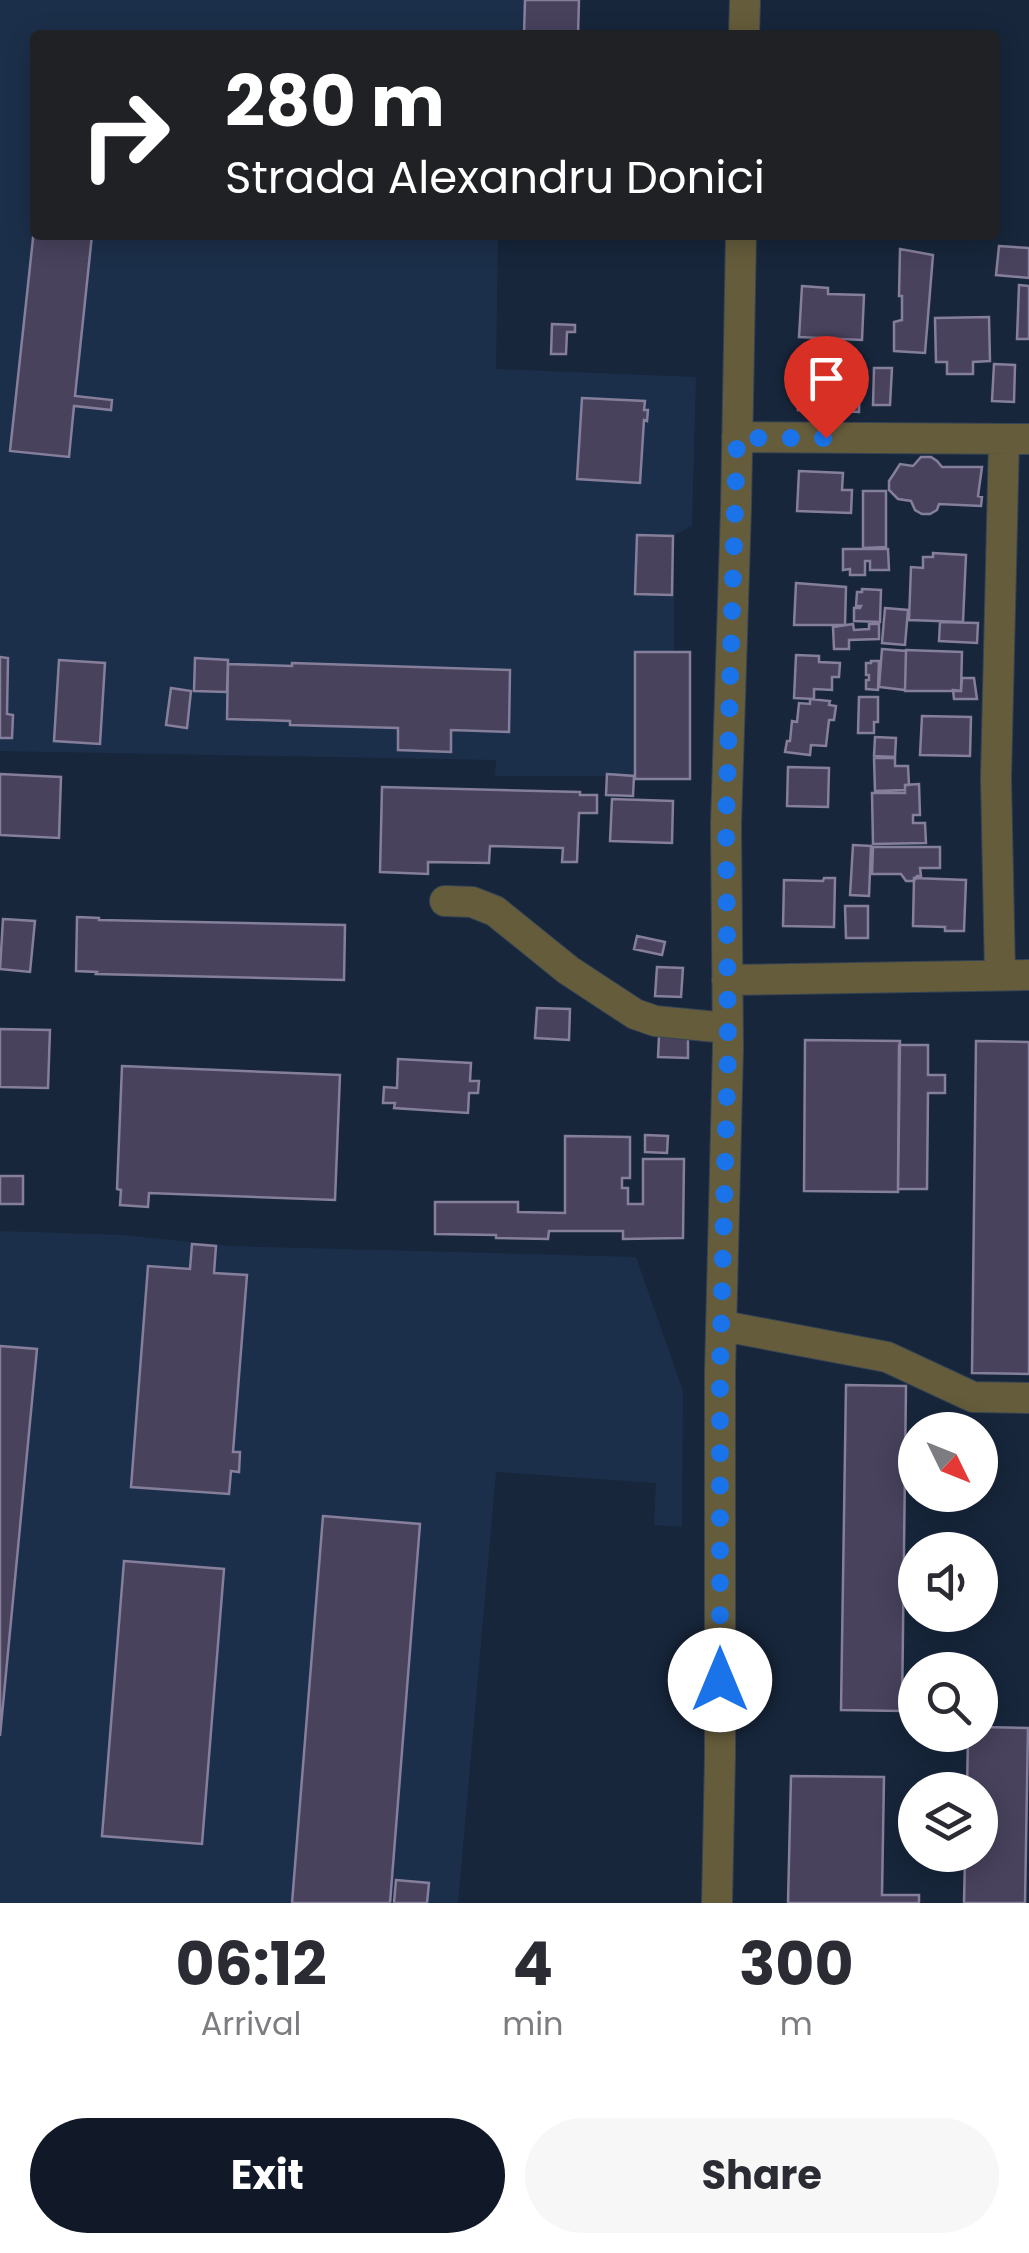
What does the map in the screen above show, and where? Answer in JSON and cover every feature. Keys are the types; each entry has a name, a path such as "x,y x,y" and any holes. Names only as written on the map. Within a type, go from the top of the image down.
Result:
{"street":[{"path":"744,30 745,0"},
{"path":"717,1903 720,1372 728,1028 726,824 741,240"},
{"path":"726,980 1014,974 996,778 1014,693 1016,440 737,438"},
{"path":"446,901 472,902 495,911 568,970 635,1014 655,1021 728,1028"},
{"path":"722,1326 887,1357 973,1396 1029,1398"}],"shaded area":[{"path":"0,0 526,0 525,30 30,30 30,240 498,240 496,369 696,377 692,526 674,535 674,651 690,651 690,776 495,776 496,760 0,751"},
{"path":"0,1231 123,1235 229,1246 636,1257 683,1391 682,1527 654,1525 656,1483 496,1472 458,1903 0,1903"}],"building":[{"path":"525,0 579,0 578,30 524,30"},
{"path":"33,240 91,240 75,396 112,400 111,410 74,406 69,457 10,451"},
{"path":"999,246 1029,248 1029,278 996,275"},
{"path":"900,249 933,255 925,353 894,351 894,322 902,320"},
{"path":"1019,285 1029,286 1029,339 1017,339"},
{"path":"802,286 828,288 828,294 864,295 862,340 799,337"},
{"path":"989,317 990,361 973,362 973,374 947,374 947,362 936,362 935,318"},
{"path":"552,324 575,325 575,332 567,332 566,354 551,354"},
{"path":"800,360 844,362 844,367 860,367 859,412 798,410"},
{"path":"994,364 1015,365 1014,402 992,401"},
{"path":"874,368 892,368 890,405 873,405"},
{"path":"582,398 645,401 644,410 648,410 640,483 577,479"},
{"path":"921,457 931,457 942,467 982,467 978,496 982,497 981,506 939,504 937,510 922,514 911,501 898,499 889,490 889,481 900,464 913,466"},
{"path":"799,471 843,473 842,490 852,490 851,513 797,511"},
{"path":"863,491 886,491 886,547 863,548"},
{"path":"637,535 673,536 672,595 635,594"},
{"path":"843,549 888,549 889,570 870,570 870,561 865,561 865,575 850,575 850,569 843,570"},
{"path":"933,553 966,555 963,622 909,620 911,567 923,568 923,557 933,557"},
{"path":"796,583 846,587 845,625 794,625"},
{"path":"881,590 880,622 854,621 854,608 861,606 856,606 857,592"},
{"path":"885,608 908,610 905,645 882,643"},
{"path":"940,622 978,623 977,643 939,641"},
{"path":"853,624 854,630 879,624 879,639 849,640 849,649 834,649 833,627"},
{"path":"882,649 906,651 905,690 879,687"},
{"path":"906,650 962,652 961,691 905,691"},
{"path":"635,652 690,652 690,779 635,779"},
{"path":"796,655 819,656 819,662 840,663 839,677 832,677 832,690 814,689 814,699 794,698"},
{"path":"0,657 8,658 7,714 13,715 12,738 0,738"},
{"path":"195,658 228,660 227,692 194,691"},
{"path":"59,660 105,663 100,744 54,741"},
{"path":"879,661 878,690 866,689 866,663"},
{"path":"228,664 510,670 509,732 451,730 451,752 398,750 398,728 227,719"},
{"path":"962,678 974,678 977,699 954,699 953,690 961,691"},
{"path":"171,688 191,691 187,728 166,725"},
{"path":"859,697 878,697 874,733 858,733"},
{"path":"810,699 830,701 829,705 836,706 834,720 829,720 826,746 811,745 810,755 785,752 792,721 797,722 799,703 810,704"},
{"path":"922,716 971,717 970,756 920,755"},
{"path":"875,737 896,738 895,757 874,756"},
{"path":"874,758 895,758 895,766 908,766 909,785 905,785 905,790 875,791"},
{"path":"788,767 829,768 828,807 787,806"},
{"path":"0,774 61,777 59,838 0,835"},
{"path":"607,774 634,776 633,796 606,795"},
{"path":"919,784 920,815 913,815 913,823 925,823 926,843 873,844 872,793 905,793 905,785"},
{"path":"382,787 580,792 597,795 597,813 579,813 577,862 562,862 563,848 490,846 489,863 428,862 428,874 380,872"},
{"path":"612,799 673,801 672,843 610,841"},
{"path":"853,845 871,846 869,896 850,895"},
{"path":"873,847 940,847 940,868 920,868 921,876 914,881 906,881 901,874 872,874"},
{"path":"835,878 834,927 783,926 784,880"},
{"path":"914,878 966,880 964,931 913,926"},
{"path":"845,906 868,906 868,938 846,938"},
{"path":"77,917 345,925 344,980 76,971"},
{"path":"3,919 35,921 30,972 0,969"},
{"path":"637,936 665,942 662,955 634,949"},
{"path":"657,967 683,968 681,997 655,996"},
{"path":"537,1008 570,1009 569,1040 535,1038"},
{"path":"0,1029 50,1030 48,1088 0,1087"},
{"path":"659,1036 688,1036 688,1058 658,1057"},
{"path":"805,1040 900,1041 898,1192 804,1191"},
{"path":"976,1041 1029,1042 1029,1374 972,1373"},
{"path":"899,1045 928,1045 928,1075 945,1075 945,1093 928,1093 927,1189 898,1189"},
{"path":"398,1059 471,1063 470,1081 479,1081 478,1093 469,1093 468,1113 394,1108 395,1103 383,1103 384,1087 397,1088"},
{"path":"122,1066 340,1075 335,1200 149,1193 148,1207 120,1205 121,1190 117,1189"},
{"path":"645,1135 668,1136 667,1153 645,1152"},
{"path":"565,1136 630,1137 630,1178 622,1178 622,1188 628,1188 628,1204 643,1204 643,1159 684,1159 683,1238 623,1239 623,1231 549,1231 548,1239 435,1234 435,1202 518,1202 518,1212 565,1213"},
{"path":"0,1176 23,1176 23,1204 0,1204"},
{"path":"192,1244 216,1246 214,1273 247,1275 233,1452 240,1452 239,1472 231,1471 229,1494 131,1487 148,1266 190,1269"},
{"path":"0,1346 37,1349 0,1736"},
{"path":"846,1385 906,1386 906,1412 898,1412 898,1512 904,1512 904,1532 898,1532 898,1632 903,1632 903,1652 898,1652 898,1711 841,1710"},
{"path":"323,1516 420,1524 390,1903 292,1903"},
{"path":"124,1561 224,1569 202,1844 102,1836"},
{"path":"998,1727 1028,1728 1025,1903 964,1903 965,1872 998,1872 998,1772 967,1772 968,1752 998,1752"},
{"path":"791,1776 884,1777 882,1895 919,1895 919,1903 788,1903"},
{"path":"396,1880 429,1883 427,1903 394,1903"}],"route":[{"path":"720,1680 720,1372 728,1048 726,824 737,438 826,438"}]}
